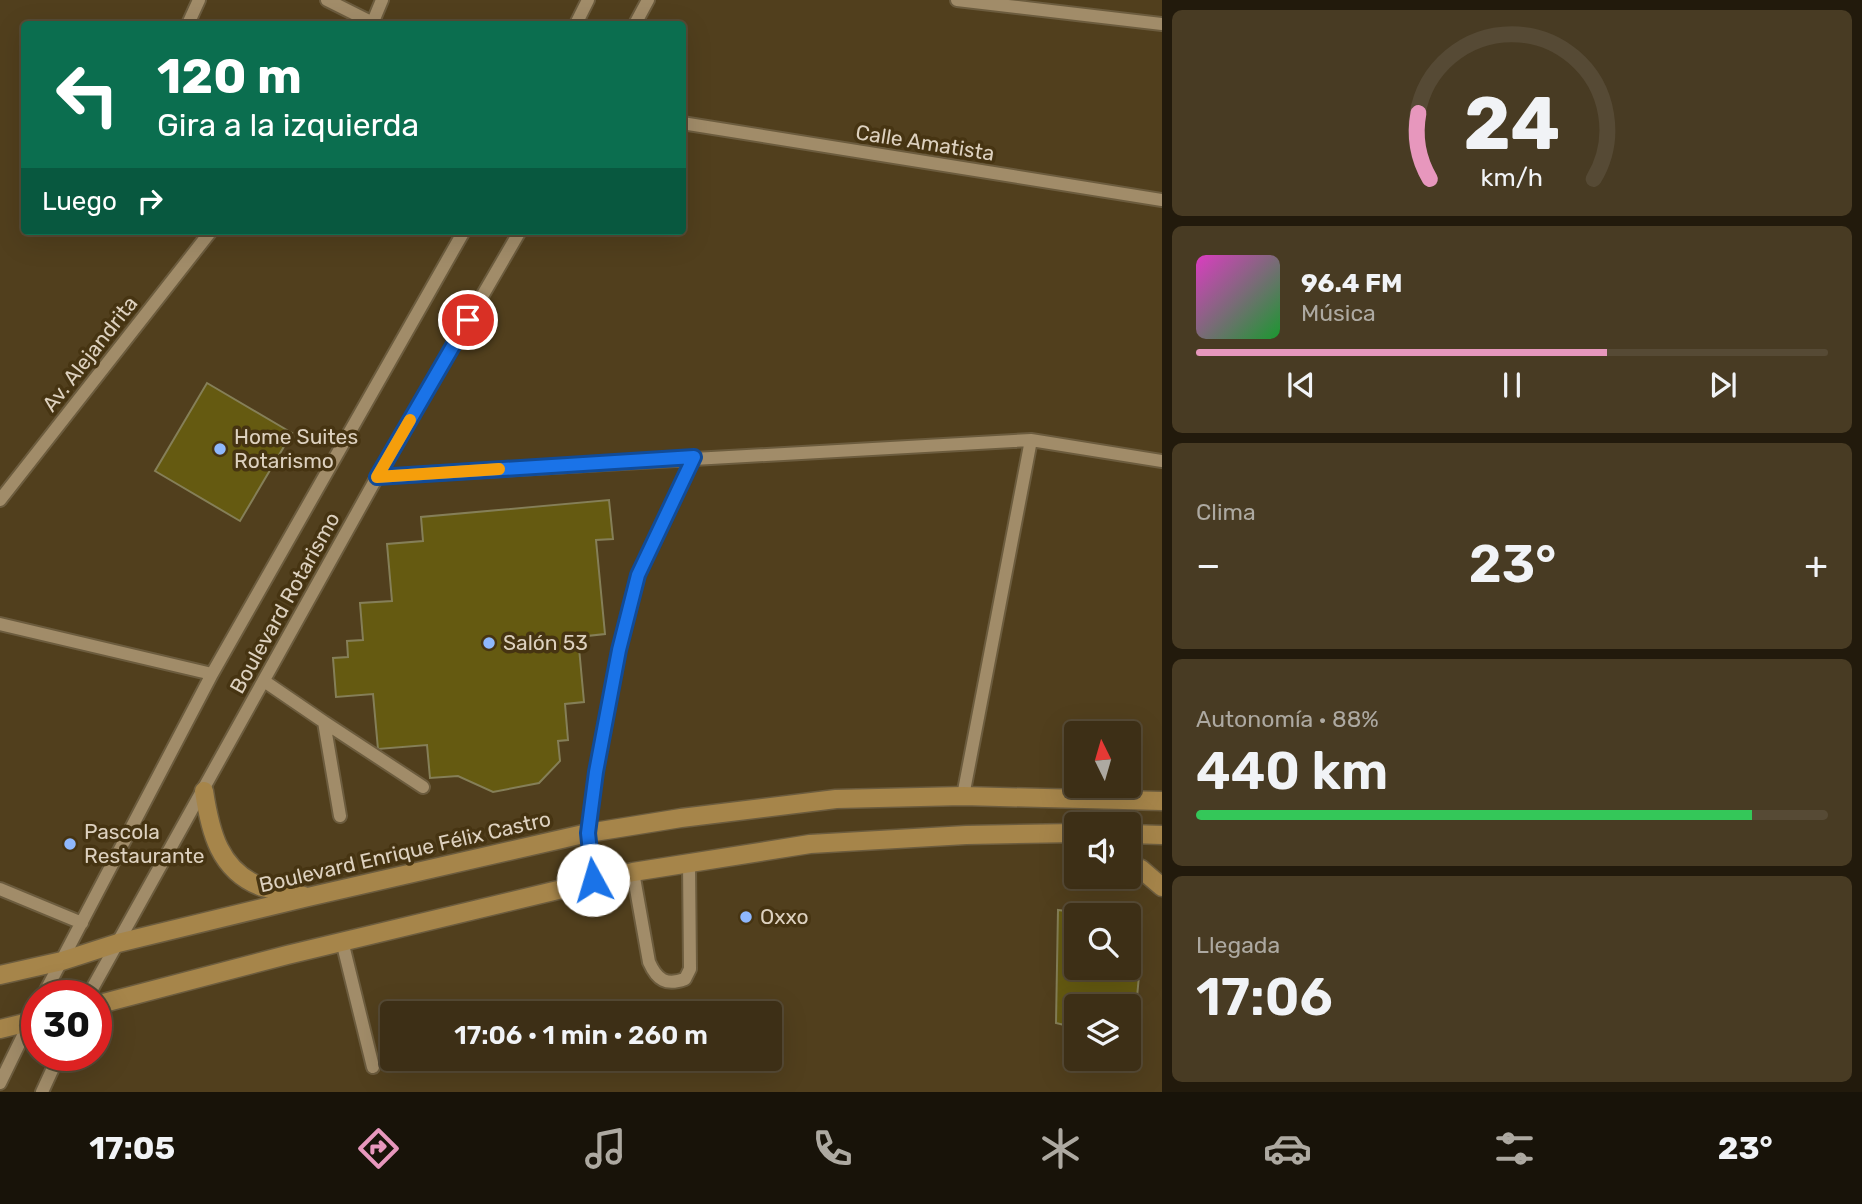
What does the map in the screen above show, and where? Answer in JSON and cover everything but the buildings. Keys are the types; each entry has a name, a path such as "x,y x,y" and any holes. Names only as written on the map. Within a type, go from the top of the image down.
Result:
{"main road":[{"path":"204,791 210,830 222,857 237,873 261,887 308,897"},
{"name":"Boulevard Enrique Félix Castro","path":"0,975 308,897 588,833 707,815 836,799 963,796 1162,801"},
{"path":"1141,834 1162,835"},
{"path":"112,1001 633,872 810,844 966,835 1064,835"},
{"path":"1141,870 1162,887"},
{"path":"0,1029 21,1021"}],"street":[{"path":"189,21 199,0"},
{"path":"327,0 367,21"},
{"path":"374,21 382,0"},
{"path":"578,21 588,0"},
{"path":"637,21 648,0"},
{"path":"957,0 1162,24"},
{"name":"Calle Amatista","path":"686,124 1162,200"},
{"name":"Av. Alejandrita","path":"0,500 208,235"},
{"name":"Boulevard Rotarismo","path":"52,980 212,674 462,235"},
{"name":"Boulevard Rotarismo","path":"97,980 377,477 518,235"},
{"path":"377,477 1031,440 1162,461"},
{"path":"963,796 1031,440"},
{"path":"593,880 588,833 596,772 619,650 638,575 694,457"},
{"path":"0,624 212,674"},
{"path":"264,681 423,788"},
{"path":"324,722 340,817"},
{"path":"633,872 649,962 661,981 675,982 685,979 690,969 689,863"},
{"path":"0,889 82,923"},
{"path":"342,942 373,1067"},
{"path":"0,1083 21,1042"},
{"path":"42,1092 52,1071"}],"slow traffic":[{"path":"410,420 377,477 499,469"}],"place":[{"name":"Home Suites Rotarismo","path":"220,449"},
{"name":"Salón 53","path":"489,643"},
{"name":"Pascola Restaurante","path":"70,844"},
{"name":"Oxxo","path":"746,917"}],"route":[{"path":"468,320 377,477 694,457 638,575 619,650 596,772 588,833 593,880"}]}
